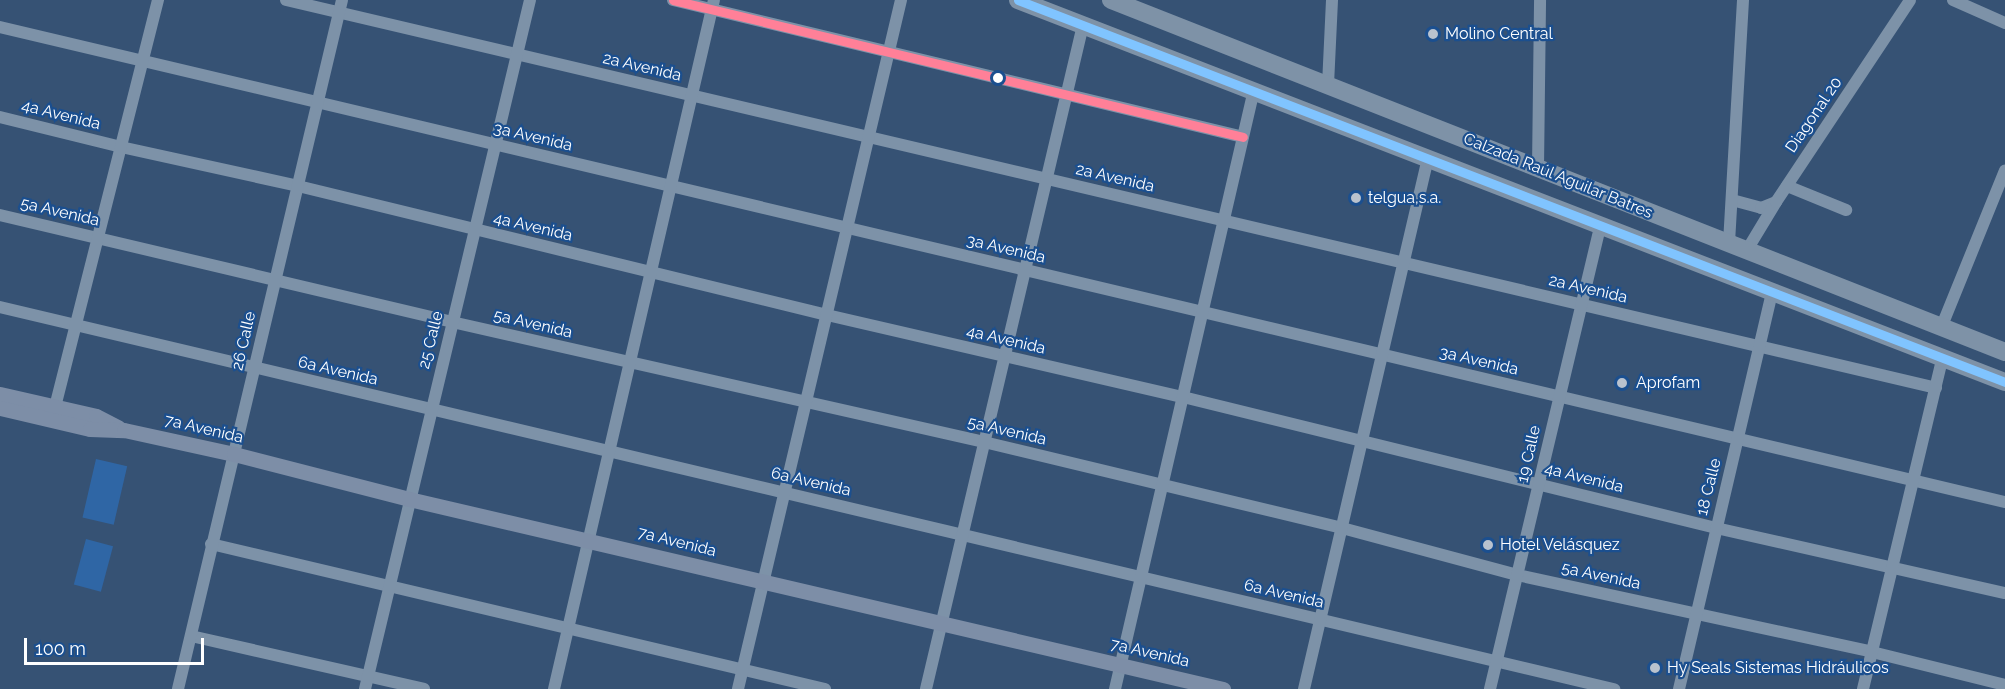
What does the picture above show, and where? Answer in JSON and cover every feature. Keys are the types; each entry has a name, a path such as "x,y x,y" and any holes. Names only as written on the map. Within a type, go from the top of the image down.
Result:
{"highway":[{"name":"Calzada Raúl Aguilar Batres","path":"1018,0 2005,382"},
{"name":"Calzada Raúl Aguilar Batres","path":"1111,0 2005,352"}],"main road":[{"name":"7a Avenida","path":"0,394 96,416 124,430"},
{"name":"7a Avenida","path":"0,408 90,429 124,430 234,454 410,499 1223,689"}],"street":[{"path":"55,407 158,0"},
{"name":"2a Avenida","path":"286,0 341,6 517,54 1936,388"},
{"name":"25 Calle","path":"366,683 530,0"},
{"path":"673,0 713,5 889,52 1243,137"},
{"path":"738,689 901,0"},
{"path":"1328,85 1332,0"},
{"path":"1538,168 1540,0"},
{"path":"1729,243 1743,0"},
{"name":"Diagonal 20","path":"1748,250 1776,202 1911,0"},
{"path":"1953,0 2005,23"},
{"path":"554,689 713,5"},
{"name":"26 Calle","path":"178,689 341,6"},
{"path":"926,689 1083,25"},
{"name":"3a Avenida","path":"0,27 2005,502"},
{"path":"1114,689 1254,90"},
{"name":"4a Avenida","path":"0,117 121,147 298,186 474,231 651,271 1004,357 1183,397 1716,528 2005,592"},
{"path":"1304,689 1428,158"},
{"path":"1941,327 2005,170"},
{"path":"1787,186 1846,210"},
{"path":"1732,201 1761,208 1776,202"},
{"name":"5a Avenida","path":"0,215 630,363 806,400 1342,528 1517,574 1872,652 2005,685"},
{"name":"19 Calle","path":"1490,689 1600,226"},
{"name":"18 Calle","path":"1679,689 1772,292"},
{"name":"6a Avenida","path":"0,307 1614,689"},
{"path":"1863,689 1943,357"},
{"path":"211,544 825,689"},
{"path":"191,636 366,683 424,689"}],"shaded area":[{"path":"96,459 127,466 114,525 83,517"},
{"path":"86,539 113,546 101,592 74,584"}],"transit line":[{"path":"673,0 1243,137"},
{"path":"1018,0 2005,382"}],"place":[{"name":"Molino Central","path":"1433,34"},
{"name":"telgua,s.a.","path":"1356,198"},
{"name":"Aprofam","path":"1622,383"},
{"name":"Hotel Velásquez","path":"1488,545"},
{"name":"Hy Seals Sistemas Hidráulicos","path":"1655,668"}]}
